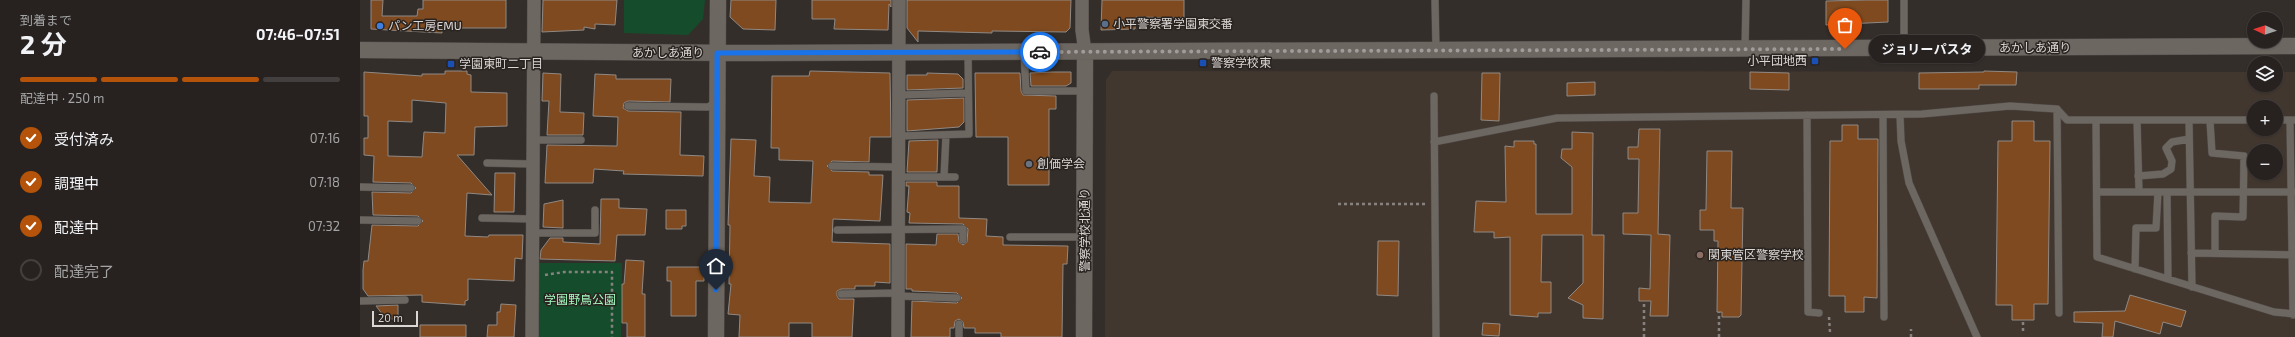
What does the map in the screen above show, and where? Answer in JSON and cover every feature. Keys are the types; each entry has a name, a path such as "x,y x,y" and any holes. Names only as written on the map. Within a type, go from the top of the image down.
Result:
{"street":[{"path":"532,337 534,0"},
{"path":"716,337 718,0"},
{"path":"898,337 899,0"},
{"path":"1082,0 1082,30 1085,52"},
{"name":"あかしあ通り","path":"360,50 717,53 1904,49 2295,46"},
{"name":"警察学校北通り","path":"1084,337 1085,52"}],"lane":[{"path":"1436,0 1436,50"},
{"path":"1745,49 1746,0"},
{"path":"1904,0 1904,49"},
{"path":"899,136 946,136 969,134 968,52"},
{"path":"1024,52 1026,91 1086,91"},
{"path":"899,95 968,93"},
{"path":"1434,96 1436,337"},
{"path":"628,106 708,108 717,102"},
{"path":"1434,142 1557,118 1883,115 2010,106 2057,109 2067,120 2247,120"},
{"path":"2057,109 2059,313"},
{"path":"1900,114 1901,142 1909,183 1977,337"},
{"path":"1807,115 1808,312 1819,313"},
{"path":"1883,115 1884,317"},
{"path":"2096,121 2097,257 2274,312 2294,315 2292,120"},
{"path":"2137,121 2138,192"},
{"path":"2189,121 2192,287"},
{"path":"2210,121 2212,153 2244,156 2243,217 2215,216 2216,253"},
{"path":"944,177 946,136"},
{"path":"2138,176 2163,174 2171,170 2172,161 2166,148 2172,142 2189,139"},
{"path":"533,140 581,140"},
{"path":"488,163 533,164"},
{"path":"832,166 955,177"},
{"path":"360,187 411,188"},
{"path":"2097,192 2293,192"},
{"path":"2135,269 2136,228 2156,228 2158,192"},
{"path":"2167,192 2168,279"},
{"path":"533,233 595,233 595,210"},
{"path":"482,218 533,219"},
{"path":"360,220 418,221"},
{"path":"837,230 963,229 963,240"},
{"path":"1010,237 1084,237"},
{"path":"2191,253 2294,255"},
{"path":"841,294 957,298"},
{"path":"360,301 405,300"},
{"path":"959,324 959,337"}],"path":[{"path":"1338,204 1435,204"},
{"path":"547,276 564,272 612,272 612,337"},
{"path":"1644,301 1644,337"},
{"path":"1719,312 1719,337"},
{"path":"2023,320 2023,331"},
{"path":"1911,329 1911,337"}],"shaded area":[{"name":"関東管区警察学校","path":"1112,71 2247,72 2247,92 2283,92 2283,72 2295,72 2295,337 1105,337 1106,80"}],"green space":[{"path":"624,0 705,0 703,19 688,35 624,33"},
{"name":"学園野鳥公園","path":"539,263 622,263 621,337 539,337"}],"building":[{"path":"371,0 383,0 382,16 417,16 418,9 423,9 423,0 506,0 506,28 442,28 442,33 371,29"},
{"path":"543,0 617,0 615,25 595,24 595,29 584,27 584,30 542,32"},
{"path":"731,0 776,0 775,30 743,29 730,17"},
{"path":"812,0 891,0 891,7 889,4 888,30 834,29 835,19 812,19"},
{"path":"907,0 1071,0 1070,28 1066,32 992,31 992,33 918,31 918,42 907,28"},
{"path":"1102,0 1184,0 1184,18 1136,17 1135,29 1101,30"},
{"path":"1888,0 1888,22 1826,25 1826,1"},
{"path":"445,71 467,71 467,74 471,75 471,92 507,93 507,126 475,127 474,155 457,155 492,195 467,193 465,236 488,237 489,235 523,235 522,259 515,258 514,281 468,279 468,300 465,301 465,305 422,302 422,295 368,296 363,289 363,270 364,261 368,261 372,225 418,226 423,221 418,216 373,215 372,192 411,193 416,188 411,183 373,182 374,156 364,155 364,138 368,138 368,116 364,116 364,72 422,76 422,74 445,74","holes":["412,100 446,103 445,133 424,132 422,157 388,156 388,121 412,122"]},
{"path":"810,71 890,73 891,137 870,137 869,162 832,161 827,166 832,171 869,172 869,175 883,175 880,221 833,219 832,242 890,244 890,283 875,282 875,286 855,286 855,289 841,289 837,291 837,296 839,299 854,299 852,337 812,337 812,323 789,323 789,337 739,337 740,315 728,314 731,284 729,284 730,225 728,225 731,139 756,140 754,176 770,177 769,202 811,203 813,161 779,160 779,148 771,148 772,76 809,76"},
{"path":"1984,71 2017,72 2016,85 1979,85 1979,89 1919,89 1919,73"},
{"path":"1071,72 1071,83 1066,86 1031,86 1030,73"},
{"path":"1750,72 1789,73 1789,90 1750,89"},
{"path":"543,73 561,74 560,112 584,113 583,135 547,135 549,101 542,101"},
{"path":"927,73 958,74 963,79 963,88 907,90 907,75 927,75"},
{"path":"975,73 1020,73 1021,91 1023,95 1056,96 1056,109 1049,109 1049,185 1008,185 1008,137 976,137"},
{"path":"1482,73 1500,73 1499,121 1481,120"},
{"path":"595,74 616,75 616,79 671,79 670,102 628,101 624,103 623,108 628,111 681,112 680,155 704,156 703,176 623,174 624,171 594,169 593,183 545,183 547,145 617,146 618,117 593,116"},
{"path":"1595,82 1595,95 1567,96 1567,83"},
{"path":"964,98 964,122 959,127 907,131 907,100"},
{"path":"2012,121 2034,121 2034,141 2050,141 2048,304 2034,304 2034,320 2012,320 2012,305 1996,305 1998,141 2012,141"},
{"path":"1842,125 1858,125 1858,139 1878,139 1877,298 1864,297 1864,312 1845,312 1845,296 1829,296 1830,141 1842,141"},
{"path":"1639,129 1660,129 1658,234 1670,235 1668,316 1650,316 1651,301 1639,301 1639,288 1650,289 1651,235 1623,234 1623,213 1638,213 1639,159 1628,159 1628,147 1638,147"},
{"path":"1572,132 1593,133 1592,235 1604,235 1603,319 1583,318 1583,305 1568,298 1583,283 1583,235 1542,235 1541,282 1551,282 1551,313 1538,313 1538,317 1510,315 1510,237 1494,238 1494,232 1474,232 1476,201 1506,202 1505,146 1514,147 1514,141 1534,141 1534,144 1536,144 1536,214 1572,214 1572,167 1561,158 1562,149 1572,149"},
{"path":"938,140 937,172 907,172 909,141"},
{"path":"1707,151 1732,151 1731,208 1743,208 1741,315 1739,317 1722,317 1722,312 1717,312 1718,241 1714,241 1714,230 1700,230 1700,210 1706,210"},
{"path":"495,173 515,173 514,212 494,212"},
{"path":"906,182 937,182 937,186 959,186 959,218 987,219 986,236 1003,237 1003,245 1068,246 1067,264 1063,264 1062,337 1001,337 1001,333 975,333 975,328 964,328 963,322 959,319 955,321 954,328 950,328 950,337 911,337 912,301 957,303 962,298 957,293 912,291 912,289 906,289 906,244 936,245 937,234 958,234 959,242 963,245 967,242 968,229 963,224 909,223 910,213 907,212 909,186 906,186"},
{"path":"601,199 619,199 619,208 647,209 645,235 617,235 615,261 540,259 541,250 550,238 563,238 563,242 600,244"},
{"path":"563,200 563,228 543,227 544,204"},
{"path":"666,210 686,210 686,226 682,226 682,229 666,229"},
{"path":"1378,241 1399,241 1398,296 1377,295"},
{"path":"626,260 644,261 642,294 645,294 645,337 627,337 627,323 622,323 622,284 624,284"},
{"path":"667,267 704,267 704,281 696,281 696,316 671,316 671,281 667,281"},
{"path":"2130,295 2186,311 2181,327 2163,322 2160,334 2115,321 2113,337 2102,337 2103,323 2074,322 2074,312 2125,311"},
{"path":"501,304 516,305 514,337 487,337 488,325 497,325 497,312 500,312"},
{"path":"398,305 398,319 386,319 376,306"},
{"path":"1483,323 1500,324 1499,336 1482,335"},
{"path":"420,325 466,325 466,337 420,337"}],"way so far":[{"path":"1040,52 1845,49"}],"place":[{"name":"小平警察署学園東交番","path":"1105,24"},
{"name":"パン工房EMU","path":"380,26"},
{"name":"ジョリーパスタ","path":"1845,49"},
{"name":"小平団地西","path":"1815,61"},
{"name":"警察学校東","path":"1203,63"},
{"name":"学園東町二丁目","path":"451,64"},
{"name":"創価学会","path":"1029,164"},
{"name":"関東管区警察学校","path":"1700,255"}],"route":[{"path":"716,290 717,53 1040,52"}]}
